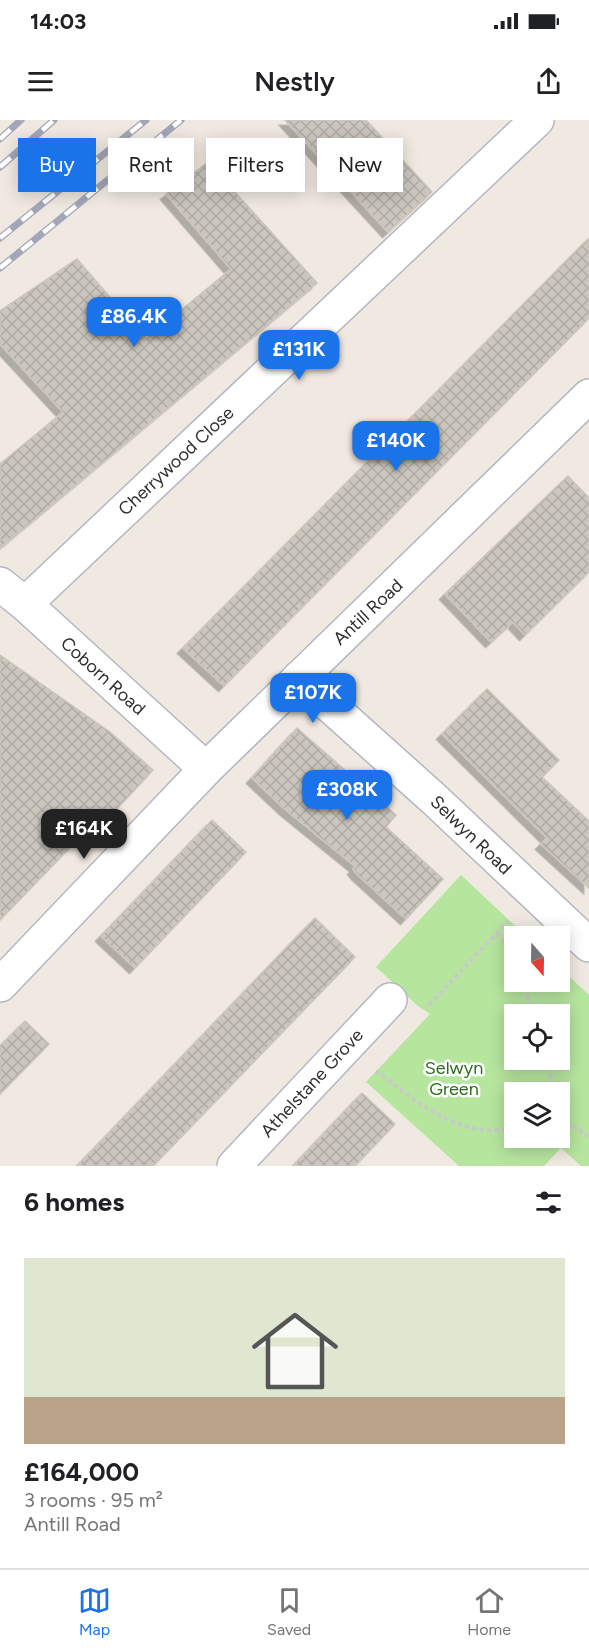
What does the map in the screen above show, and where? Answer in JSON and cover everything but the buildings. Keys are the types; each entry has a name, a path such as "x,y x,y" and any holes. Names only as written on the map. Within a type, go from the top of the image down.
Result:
{"street":[{"name":"Cherrywood Close","path":"25,604 537,120"},
{"name":"Antill Road","path":"0,985 206,769 298,678 583,412"},
{"name":"Coborn Road","path":"0,584 25,604 206,769"},
{"name":"Selwyn Road","path":"298,678 434,799 589,945"},
{"name":"Athelstane Grove","path":"234,1166 390,1000"}],"path":[{"path":"424,1010 533,894"},
{"path":"497,933 504,942"},
{"path":"348,1045 377,1071 434,1113 462,1126 486,1130 504,1129"},
{"path":"570,1125 589,1137"}],"green space":[{"name":"Selwyn Green","path":"461,875 515,926 504,926 504,992 570,992 570,977 589,995 589,1166 581,1166 561,1148 544,1166 459,1166 366,1082 430,1014 418,1006 376,967"}],"railway":[{"path":"0,139 21,120"},
{"path":"0,167 54,120"},
{"path":"0,238 146,120"},
{"path":"0,268 181,120"}]}
